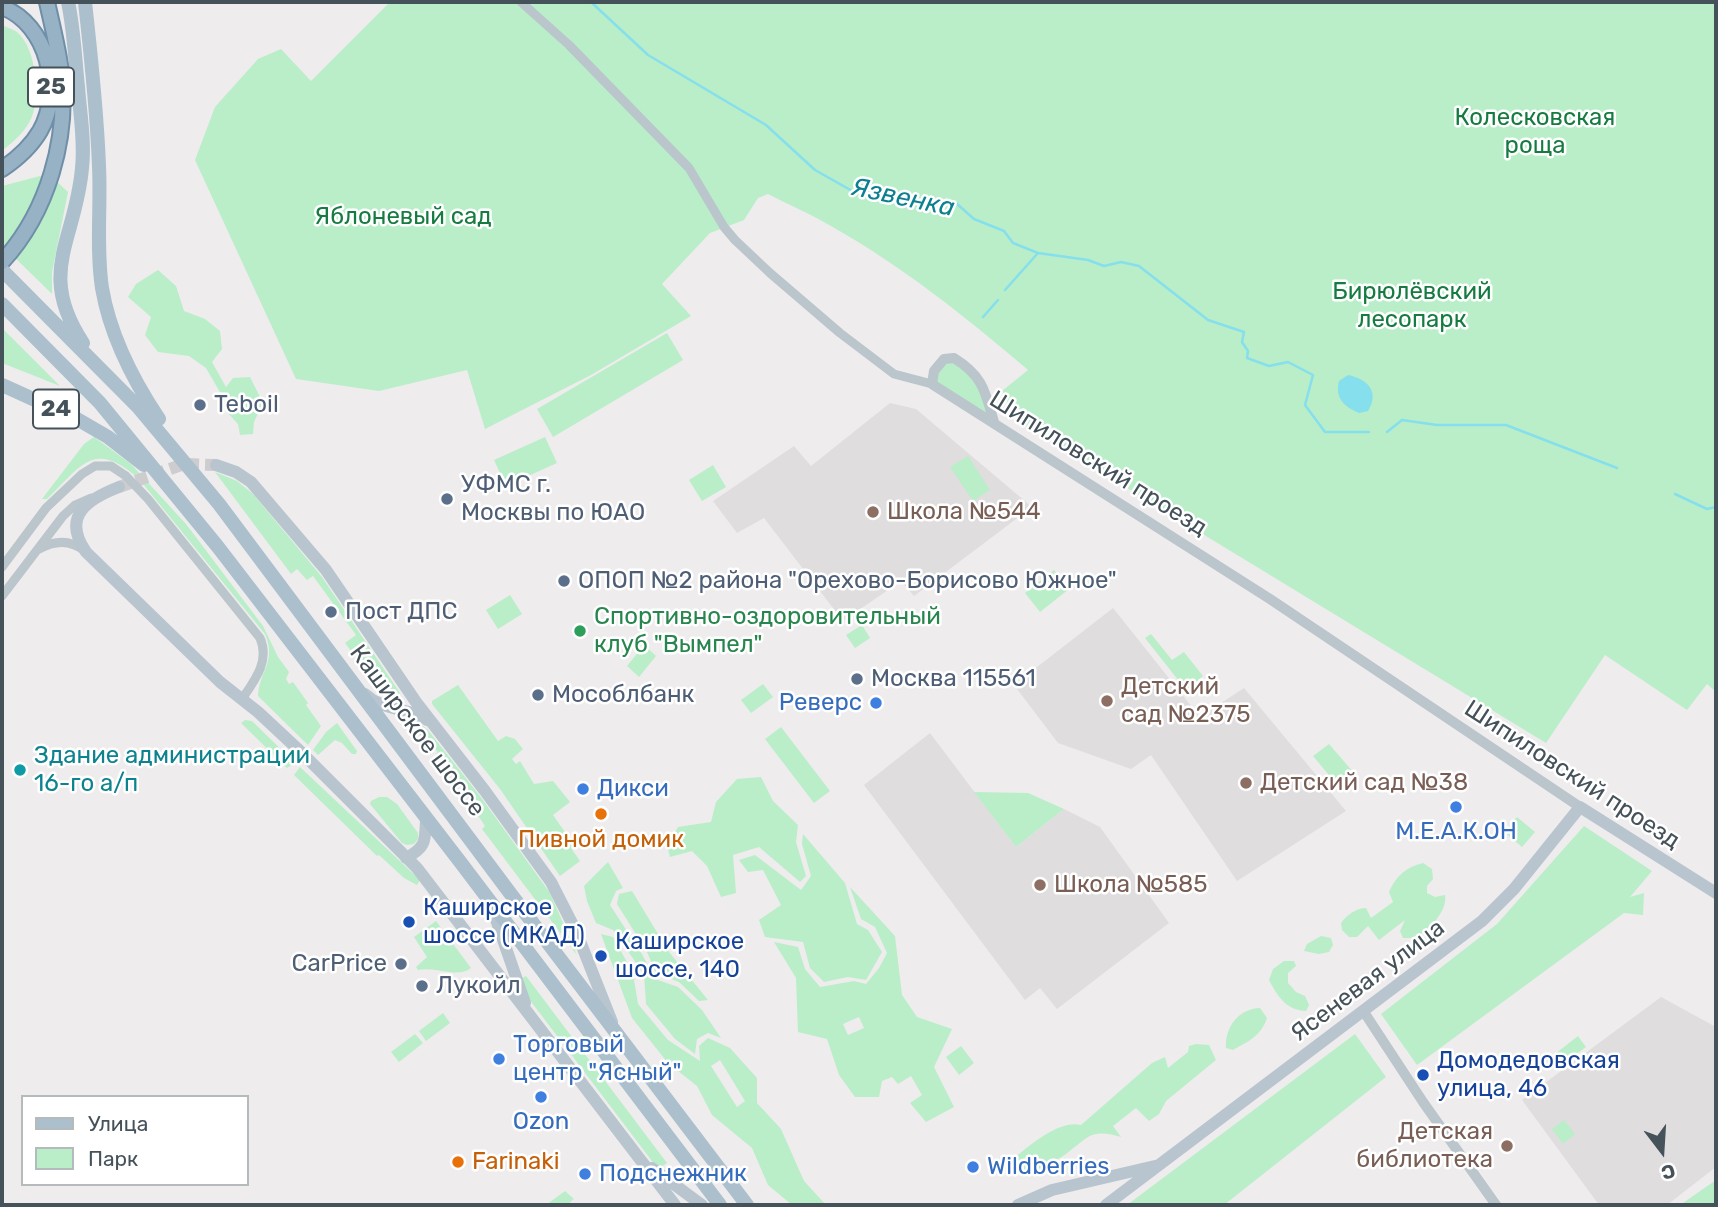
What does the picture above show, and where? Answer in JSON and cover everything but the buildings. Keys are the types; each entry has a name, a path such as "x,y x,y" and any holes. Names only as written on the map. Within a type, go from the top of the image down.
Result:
{"highway":[{"path":"2,262 28,227 44,195 55,163 61,129 61,72 47,2"},
{"name":"25","path":"2,7 11,10 28,23 37,37 49,69 51,91 48,113 41,130 16,160 2,169"}],"main road":[{"path":"68,2 82,131 80,184 62,258 60,289 67,316 97,365"},
{"path":"85,2 97,133 102,286 112,327 128,366 185,462"},
{"name":"Каширское шоссе","path":"2,270 138,407 185,462 274,576 747,1205"},
{"name":"Каширское шоссе","path":"2,304 100,403 276,621 720,1205"},
{"name":"24","path":"2,384 77,419 108,437 164,481"},
{"path":"216,465 244,476 268,500 326,570 435,727 551,881 576,931 617,1032"},
{"path":"119,487 98,495 85,506 78,522 78,537 86,552 220,682 302,753 424,876 675,1205"},
{"path":"351,681 375,703 419,715 435,727"},
{"name":"Шипиловский проезд","path":"1580,807 1716,893"},
{"name":"Ясеневая улица","path":"1107,1205 1482,920 1514,889 1580,807"},
{"path":"406,858 424,845 426,819"},
{"path":"490,901 528,1012"},
{"path":"640,1160 702,1205"},
{"name":"Ясеневая улица","path":"1018,1205 1052,1191 1159,1166"}],"street":[{"name":"Шипиловский проезд","path":"521,2 569,45 689,168 735,240 840,333 894,374 932,384 994,422 1270,599 1580,807"},
{"path":"932,384 934,371 944,359 954,358 970,367 981,380 994,422"},
{"path":"2,567 47,508 82,474 98,465 111,466 141,490 260,638 263,662 242,699"},
{"path":"2,596 70,509 98,495"},
{"path":"35,552 44,546 62,542 73,544 86,552"},
{"path":"1364,1012 1420,1099 1496,1205"}],"shaded area":[{"name":"Школа №544","path":"890,403 916,409 1032,507 914,596 901,581 843,621 764,518 737,533 713,501 794,446 811,466"},
{"path":"1113,608 1200,717 1244,688 1346,811 1237,881 1151,755 1131,769 1058,743 1014,685"},
{"name":"Школа №585","path":"930,733 1016,847 1064,809 1100,827 1169,923 1057,1009 1040,988 1025,1000 864,785"},
{"path":"1661,997 1716,1027 1716,1167 1667,1205 1599,1205 1522,1100"}],"green space":[{"name":"Бирюлёвский лесопарк","path":"390,2 1716,2 1716,692 1707,684 1687,710 1605,655 1546,743 1017,421 1002,391 1028,370 957,312 883,258 823,222 768,194 758,198 744,220 710,233 662,284 691,316 591,375 485,429 467,370 379,391 296,379 195,160 215,107 258,59 281,49 311,81"},
{"path":"2,25 15,31 29,49 35,73 36,99 31,119 22,133 2,151"},
{"path":"40,176 55,180 68,192 52,272 52,294 2,245 2,186"},
{"path":"158,270 176,286 184,311 205,319 220,331 222,349 212,362 226,387 233,378 250,377 263,403 254,422 253,434 240,435 238,424 227,412 221,394 206,368 189,356 158,352 145,335 151,317 128,297 136,284"},
{"path":"2,328 60,386 2,363"},
{"path":"667,333 683,360 553,437 537,409"},
{"path":"944,359 970,367 994,422 931,380"},
{"path":"94,437 131,464 186,524 263,626 278,657 289,672 286,679 289,684 293,682 321,726 308,745 258,696 269,652 265,634 139,479 111,460 89,461 47,499 42,499 84,444"},
{"path":"545,437 557,463 506,486 494,460"},
{"path":"968,456 990,490 973,501 950,467"},
{"path":"713,465 726,487 702,501 689,480"},
{"path":"215,472 237,481 253,494 322,577 400,693 393,699 383,692 383,688 388,684 369,662 360,663 345,643 356,635 313,576 307,580 297,569 291,574"},
{"path":"1054,570 1069,589 1040,612 1025,593"},
{"path":"510,595 522,614 498,629 486,610"},
{"path":"862,625 870,638 855,648 846,635"},
{"path":"1151,634 1172,660 1184,652 1203,676 1186,690 1145,638"},
{"path":"644,645 656,656 639,677 627,666"},
{"path":"763,684 773,697 751,713 741,700"},
{"path":"458,685 498,741 506,736 515,739 523,749 512,759 516,764 520,761 534,784 553,781 570,802 553,815 574,845 571,848 580,861 560,876 500,789 432,704 432,701"},
{"path":"399,715 413,719 427,729 480,796 550,893 577,955 482,829 485,826 468,801 470,799 436,754 438,752"},
{"path":"245,720 252,721 295,763 287,768 241,723"},
{"path":"337,723 357,751 356,754 352,754 342,743 335,740 318,755 313,750 326,732"},
{"path":"781,727 830,791 814,803 765,739"},
{"path":"1329,744 1354,773 1346,779 1341,774 1333,780 1313,756"},
{"path":"300,767 420,880 417,885 377,856 294,775"},
{"path":"761,777 773,801 798,825 796,842 806,876 800,882 759,847 733,855 736,893 721,897 707,866 692,851 670,857 667,846 678,827 711,822 716,802 737,779"},
{"path":"974,792 1028,793 1064,809 1016,847"},
{"path":"379,797 387,797 397,804 418,833 414,844 402,843 370,804"},
{"path":"1517,817 1535,832 1522,847 1504,832"},
{"path":"1584,826 1652,871 1630,897 1644,893 1643,915 1624,913 1417,1065 1381,1014 1497,924"},
{"path":"803,834 845,883 857,924 868,930 882,952 866,980 848,977 824,982 810,968 803,942 765,937 759,920 781,905 763,870 748,872 739,860 755,855 801,890 811,876 802,844"},
{"path":"608,862 623,888 616,891 610,905 655,979 678,987 702,1010 721,1038 708,1033 697,1039 695,1054 675,1039 646,1004 644,974 613,930 596,923 584,886"},
{"path":"1423,863 1432,869 1433,879 1427,886 1427,893 1435,897 1445,895 1441,913 1426,930 1416,937 1403,938 1400,931 1405,920 1379,940 1368,926 1357,937 1349,937 1342,930 1341,923 1355,911 1366,908 1371,918 1393,902 1389,892 1395,881 1411,867"},
{"path":"850,887 895,936 902,995 917,1017 952,1029 934,1067 954,1107 926,1122 910,1103 922,1095 911,1076 898,1084 892,1077 882,1081 879,1097 855,1097 839,1075 827,1039 798,1032 796,978 774,942 798,947 805,969 820,987 854,981 866,984 887,953 875,927 861,919","holes":["859,1017 864,1028 848,1035 843,1024"]},
{"path":"632,891 669,952 708,1000 699,1001 679,982 656,973 647,952 617,904 619,894"},
{"path":"436,921 471,968 459,972 418,970 416,967 427,957 414,937"},
{"path":"601,934 613,937 633,973 638,1004 668,1040 700,1061 699,1046 708,1038 730,1048 757,1078 757,1103 781,1129 804,1181 826,1205 792,1205 768,1185 752,1148 712,1115 697,1086 668,1063 632,1018","holes":["720,1060 745,1101 737,1107 711,1066"]},
{"path":"1321,936 1331,938 1333,945 1329,952 1319,954 1304,951 1307,944"},
{"path":"1284,961 1294,961 1296,966 1288,973 1288,983 1296,992 1305,996 1309,1005 1306,1011 1293,1008 1283,1001 1269,980 1273,969"},
{"path":"526,976 667,1163 658,1169 526,995 520,979"},
{"path":"1260,1008 1267,1018 1258,1034 1233,1050 1226,1048 1228,1033 1235,1020 1252,1009"},
{"path":"443,1013 450,1023 426,1041 419,1031"},
{"path":"415,1034 423,1043 399,1062 391,1052"},
{"path":"1355,1034 1386,1077 1224,1205 1127,1205"},
{"path":"1578,1036 1586,1047 1563,1064 1555,1054"},
{"path":"1209,1045 1216,1060 1166,1101 1159,1114 1149,1121 1136,1108 1113,1126 1121,1137 1111,1134 1090,1136 1061,1157 1026,1175 1011,1161 1053,1130 1072,1124 1081,1125 1152,1063 1165,1057 1168,1068 1188,1052 1189,1046"},
{"path":"961,1046 974,1063 959,1075 946,1057"},
{"path":"1564,1120 1575,1134 1563,1144 1552,1129"},
{"path":"1716,1180 1716,1205 1680,1205"},
{"path":"565,1191 574,1199 570,1202 572,1205 546,1205"}],"water":[{"path":"1348,375 1370,387 1373,398 1368,411 1359,413 1341,401 1339,381"}],"waterway":[{"name":"Язвенка","path":"591,2 648,55 766,125 815,170 854,192 904,201 937,200 956,203 974,219 1004,231 1013,243 1038,253 1088,260 1104,266 1121,262 1139,266 1208,320 1244,332 1242,342 1248,351 1247,358 1269,366 1288,362 1313,375 1305,405 1325,432 1369,432"},
{"path":"1005,290 1038,253"},
{"path":"983,317 998,300"},
{"name":"Язвенка","path":"1387,432 1402,420 1437,425 1506,425 1617,468"},
{"name":"Язвенка","path":"1675,494 1707,509 1716,507"}],"tunnel":[{"path":"119,487 184,464 216,465"}],"place":[{"name":"Teboil","path":"200,405"},
{"name":"УФМС г. Москвы по ЮАО","path":"447,499"},
{"name":"Школа №544","path":"873,512"},
{"name":"ОПОП №2 района \"Орехово-Борисово Южное\"","path":"564,581"},
{"name":"Пост ДПС","path":"331,612"},
{"name":"Спортивно-оздоровительный клуб \"Вымпел\"","path":"580,631"},
{"name":"Москва 115561","path":"857,679"},
{"name":"Мособлбанк","path":"538,695"},
{"name":"Детский сад №2375","path":"1107,701"},
{"name":"Реверс","path":"876,703"},
{"name":"Здание администрации 16-го а/п","path":"20,770"},
{"name":"Детский сад №38","path":"1246,783"},
{"name":"Дикси","path":"583,789"},
{"name":"М.Е.А.К.ОН","path":"1456,807"},
{"name":"Пивной домик","path":"601,814"},
{"name":"Школа №585","path":"1040,885"},
{"name":"Каширское шоссе (МКАД)","path":"409,922"},
{"name":"Каширское шоссе, 140","path":"601,956"},
{"name":"CarPrice","path":"401,964"},
{"name":"Лукойл","path":"422,986"},
{"name":"Торговый центр \"Ясный\"","path":"499,1059"},
{"name":"Домодедовская улица, 46","path":"1423,1075"},
{"name":"Ozon","path":"541,1097"},
{"name":"Детская библиотека","path":"1507,1146"},
{"name":"Farinaki","path":"458,1162"},
{"name":"Wildberries","path":"973,1167"},
{"name":"Подснежник","path":"585,1174"}],"park label":[{"name":"Колесковская роща","path":"1535,132"},
{"name":"Яблоневый сад","path":"403,217"}]}
